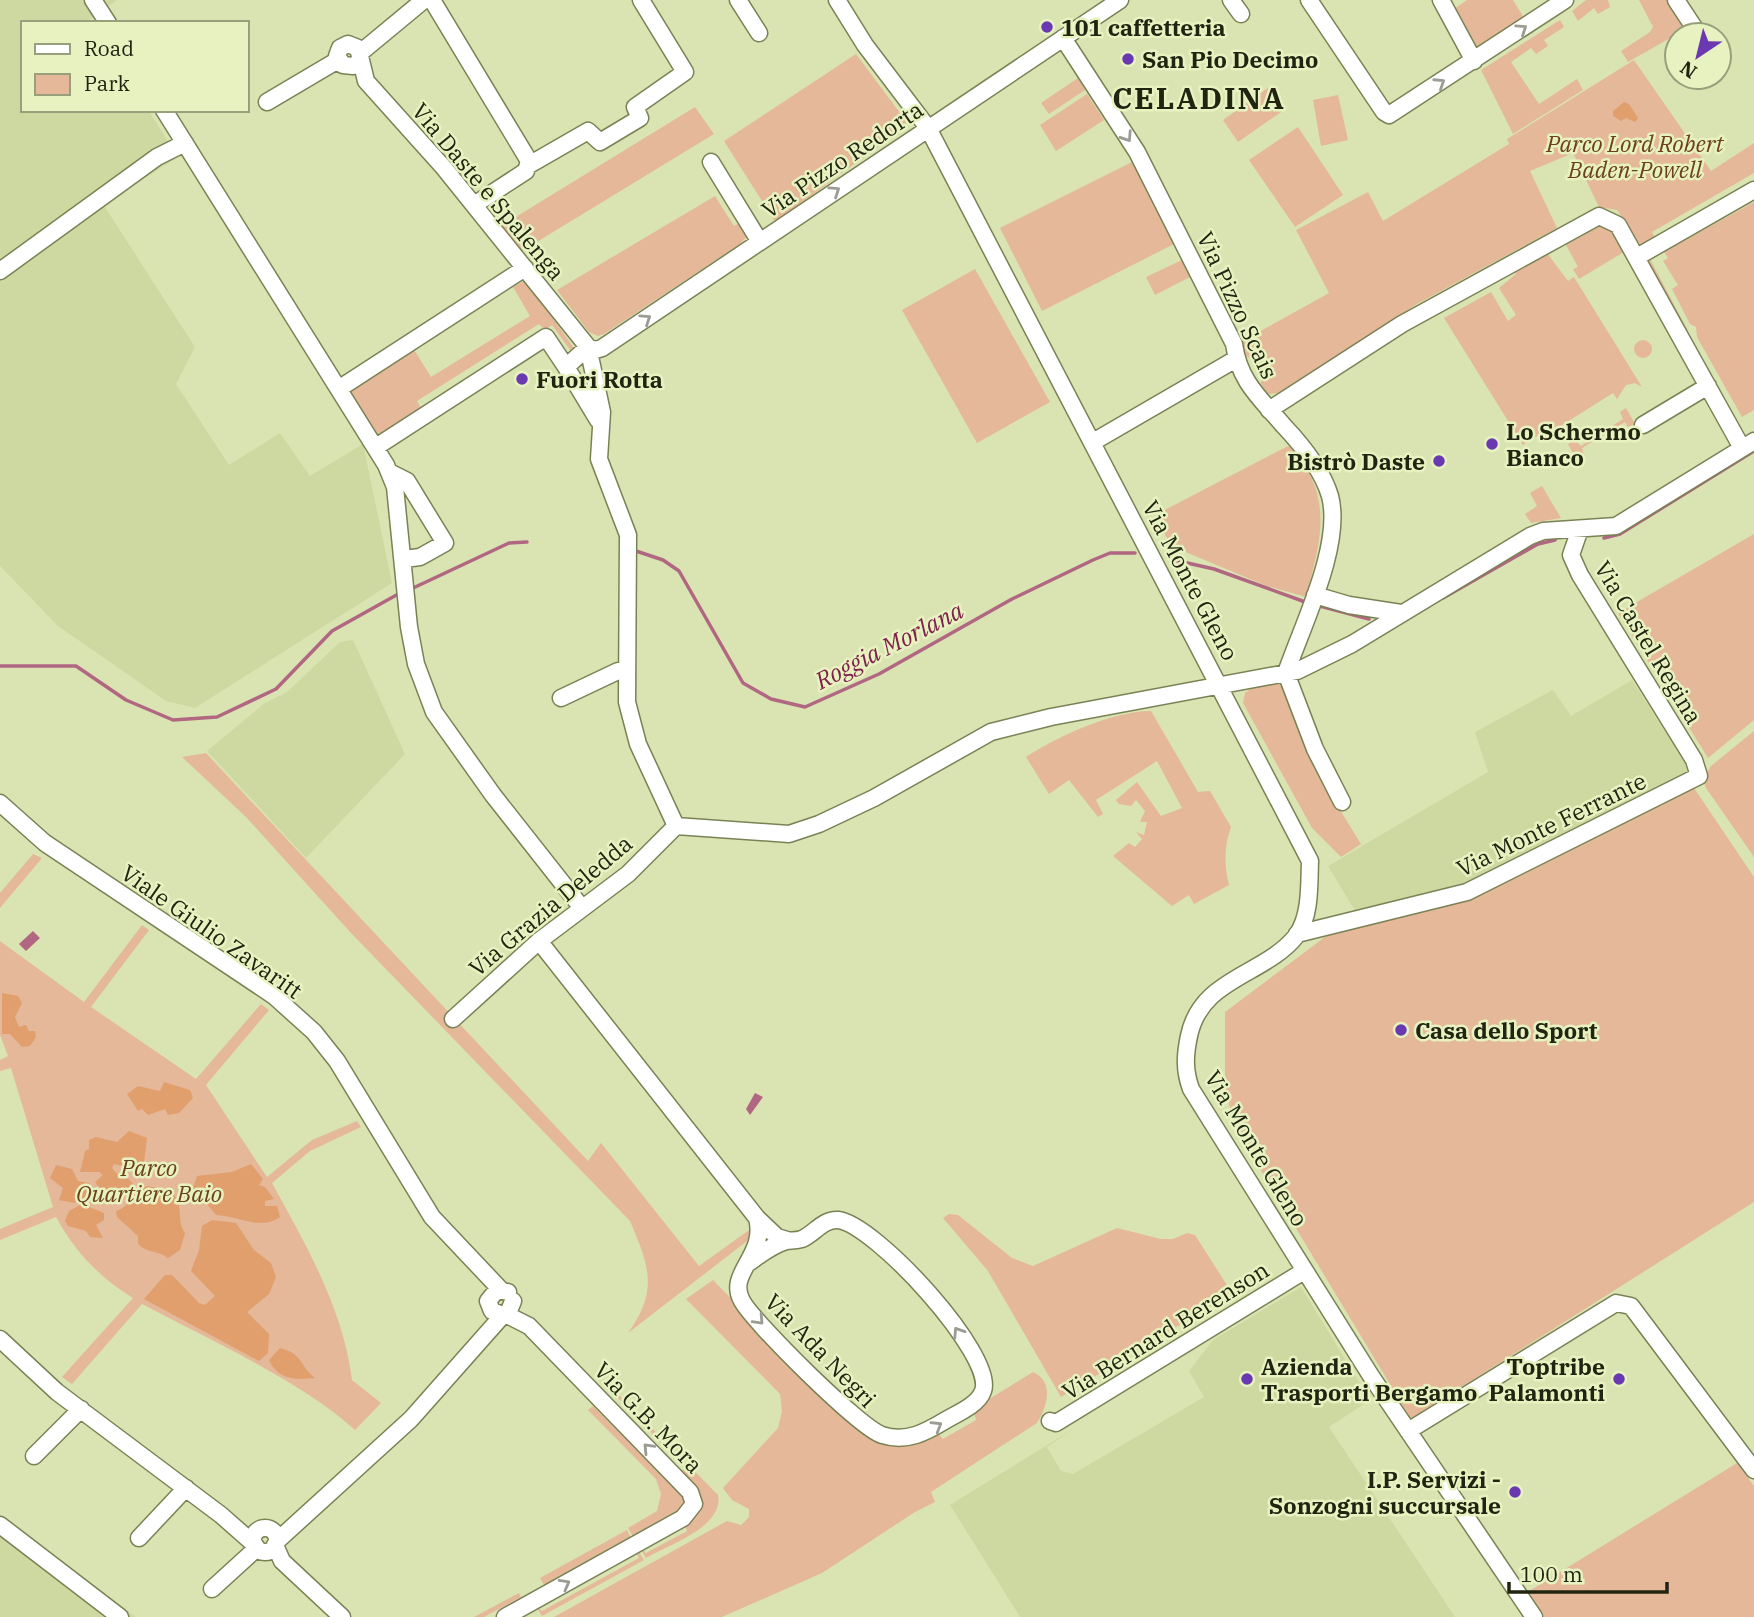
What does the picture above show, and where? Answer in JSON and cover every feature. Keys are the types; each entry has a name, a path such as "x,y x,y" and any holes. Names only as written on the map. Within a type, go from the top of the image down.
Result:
{"street":[{"path":"93,0 106,21"},
{"path":"267,102 338,60 338,52 343,45 354,45 360,57 424,0"},
{"path":"432,0 529,165"},
{"path":"474,205 524,173 529,165 588,131 600,142 640,118 635,107 685,72 641,0"},
{"path":"738,0 759,33"},
{"name":"Via Monte Gleno","path":"837,0 865,45 928,128 1222,687 1310,861 1309,898 1297,934 1272,955 1225,983 1203,1003 1191,1026 1184,1066 1196,1097 1304,1271 1534,1617"},
{"name":"Via Pizzo Redorta","path":"588,347 595,350 602,348 1120,0"},
{"path":"1231,0 1241,14"},
{"path":"1309,0 1384,112 1389,115 1565,0"},
{"path":"1441,0 1474,61"},
{"path":"1676,0 1690,21"},
{"name":"Via Pizzo Scais","path":"1063,38 1137,152 1234,344 1242,377 1315,466 1331,499 1326,558 1312,603"},
{"name":"Via Daste e Spalenga","path":"360,57 366,81 474,205 588,347 602,412 599,459 601,470 628,535 629,650 625,672 627,702 638,744 676,826"},
{"path":"165,112 340,388 376,447 395,487 416,664 434,712 493,795 582,908"},
{"path":"0,271 156,157 185,143"},
{"path":"711,162 760,242"},
{"path":"1637,257 1754,190"},
{"path":"676,826 789,834 874,799 991,732 1051,717 1222,687 1286,673 1321,661 1530,536 1543,531 1616,526 1748,444 1708,386 1618,225 1607,217 1599,216 1402,324 1269,410"},
{"path":"340,388 525,268"},
{"path":"376,447 546,337 601,425"},
{"path":"566,367 588,347"},
{"path":"1093,443 1236,359"},
{"path":"1643,425 1708,386"},
{"path":"388,472 407,481 445,543 420,557 404,559"},
{"name":"Via Castel Regina","path":"1580,529 1571,555 1580,575 1695,760 1699,776"},
{"path":"1342,802 1315,749 1286,673 1312,603 1349,605 1401,613"},
{"path":"561,698 618,671 625,672"},
{"name":"Via Monte Ferrante","path":"1297,934 1467,892 1699,776"},
{"name":"Viale Giulio Zavaritt","path":"0,803 45,844 274,996 314,1032 337,1061 418,1197 468,1258 500,1304"},
{"name":"Via Grazia Deledda","path":"453,1019 539,941 628,874 676,826"},
{"path":"539,941 757,1217 778,1237 787,1240"},
{"name":"Via Ada Negri","path":"750,1262 787,1240 803,1239 824,1223 840,1220 877,1243 922,1286 947,1316 981,1368 985,1382 983,1393 976,1401 924,1433 909,1437 884,1436 868,1429 804,1368 742,1301 738,1280 750,1262 761,1232 757,1217"},
{"name":"Via Bernard Berenson","path":"1049,1421 1056,1423 1304,1271"},
{"path":"1408,1431 1616,1303 1624,1303 1631,1306 1751,1466"},
{"path":"212,1589 265,1541 302,1519 411,1419 480,1339 500,1304"},
{"name":"Via G.B. Mora","path":"500,1304 529,1326 576,1374 690,1492 694,1504 683,1518 505,1617"},
{"path":"0,1339 23,1363 81,1409 221,1515 265,1541 283,1568 297,1575 341,1616"},
{"path":"34,1456 81,1409"},
{"path":"139,1538 186,1488"},
{"path":"0,1525 120,1617"}],"shaded area":[{"path":"0,0 117,0 90,19 91,21 21,21 21,112 149,112 178,157 103,204 195,347 176,384 229,465 280,433 310,476 363,444 392,583 195,708 166,701 58,626 0,566"},
{"path":"1624,102 1629,104 1638,118 1635,122 1626,118 1621,121 1613,116 1613,111"},
{"path":"353,640 405,754 306,858 207,751 265,703 287,692 340,642"},
{"path":"1632,680 1692,775 1467,884 1357,914 1328,866 1488,772 1475,732 1553,690 1571,716"},
{"path":"33,931 40,938 26,951 19,944"},
{"path":"2,993 18,996 22,1003 15,1017 19,1027 26,1025 29,1031 35,1031 36,1037 30,1046 22,1047 10,1034 2,1034"},
{"path":"164,1082 190,1090 193,1098 179,1113 168,1115 165,1109 148,1115 142,1109 138,1111 127,1094 138,1086 160,1091"},
{"path":"755,1093 763,1097 750,1115 746,1109"},
{"path":"129,1131 147,1138 144,1162 133,1168 114,1164 112,1168 117,1174 122,1172 136,1187 125,1196 117,1193 106,1196 95,1182 103,1175 99,1172 80,1172 85,1151 89,1149 89,1140 96,1137 117,1142"},
{"path":"251,1164 263,1179 259,1185 265,1187 274,1199 265,1201 265,1206 277,1206 280,1217 273,1221 257,1223 216,1215 193,1188 197,1176 232,1172"},
{"path":"56,1165 72,1169 78,1181 89,1183 92,1188 90,1195 74,1203 59,1200 63,1188 50,1178"},
{"path":"147,1186 171,1191 178,1203 185,1233 180,1250 168,1258 138,1244 138,1236 117,1217 116,1211"},
{"path":"82,1204 104,1213 104,1220 96,1225 103,1238 90,1237 86,1231 68,1226 65,1221 69,1211"},
{"path":"212,1220 236,1223 254,1250 271,1263 276,1277 269,1294 247,1312 269,1334 268,1353 259,1361 144,1299 165,1275 172,1275 199,1303 205,1305 215,1296 191,1271 199,1250 202,1226"},
{"path":"1301,1287 1370,1400 1329,1427 1455,1617 1020,1617 950,1505 1075,1428 1047,1447 1061,1471 1073,1474 1204,1397 1189,1371 1213,1340"},
{"path":"280,1348 297,1357 315,1378 294,1378 277,1372 269,1360"},
{"path":"0,1514 136,1617 0,1617"}],"green space":[{"path":"1467,0 1513,0 1524,18 1476,47 1454,9"},
{"path":"1586,0 1608,0 1610,7 1598,14 1594,8 1578,21 1572,11"},
{"path":"1639,0 1667,0 1681,21 1663,21 1663,42 1628,62 1621,51 1650,32 1653,27"},
{"path":"1560,20 1564,27 1544,40 1548,46 1536,54 1531,48 1511,62 1539,104 1577,79 1583,90 1513,134 1481,70"},
{"path":"856,54 906,121 906,126 778,220 774,220 724,141"},
{"name":"Parco Lord Robert Baden-Powell","path":"1634,60 1711,171 1754,143 1754,173 1652,232 1656,240 1645,245 1640,244 1617,210 1599,207 1573,153 1530,171 1557,228 1417,304 1281,393 1268,394 1261,384 1262,366 1245,355 1239,343 1329,293 1296,230 1368,192 1383,221 1509,144 1507,139"},
{"path":"1078,78 1085,90 1049,114 1041,103"},
{"path":"1269,87 1284,110 1238,142 1223,120"},
{"path":"1087,94 1104,120 1056,151 1040,125"},
{"path":"1338,95 1348,140 1321,146 1313,100"},
{"path":"695,107 714,134 522,251 501,226"},
{"path":"1298,127 1343,195 1295,227 1249,160"},
{"path":"1132,162 1174,244 1042,311 1000,228"},
{"path":"715,196 734,226 741,222 749,234 740,244 604,334 598,336 589,332 557,290"},
{"path":"1754,202 1754,410 1742,417 1697,337 1696,327 1690,324 1672,289 1678,285 1663,261 1668,258 1664,252"},
{"path":"1600,226 1612,230 1624,252 1579,279 1573,269 1578,267 1566,245"},
{"path":"1547,253 1568,281 1574,277 1642,387 1635,383 1626,385 1617,399 1613,393 1559,427 1563,435 1557,442 1548,429 1523,445 1444,318 1491,292 1508,321 1516,315 1499,288 1516,274 1515,271"},
{"path":"1650,259 1688,331 1684,333 1649,268"},
{"path":"1182,260 1190,277 1155,295 1146,277"},
{"path":"975,269 1050,402 977,443 902,310"},
{"path":"526,280 576,351 573,354 552,325 545,330 539,324 417,401 423,412 380,439 351,398 349,392 354,386 413,348 431,377 530,316 513,287"},
{"path":"1643,340 1649,343 1652,349 1649,355 1643,358 1637,355 1634,349 1637,343"},
{"path":"1626,408 1635,424 1628,427 1625,422 1582,448 1584,456 1576,459 1568,444 1575,440 1581,446 1623,419 1620,412"},
{"path":"1290,445 1304,464 1319,500 1320,536 1306,597 1267,586 1171,546 1155,515"},
{"path":"1542,486 1561,518 1531,523 1525,514 1537,506 1530,493"},
{"path":"1754,534 1754,720 1708,758 1618,613"},
{"path":"1280,683 1324,784 1361,844 1341,857 1312,828 1243,703 1245,693 1253,687"},
{"path":"1151,711 1198,792 1210,791 1231,827 1226,856 1229,885 1194,904 1189,895 1172,906 1113,856 1129,843 1135,847 1142,839 1136,832 1144,835 1147,822 1140,822 1145,811 1136,800 1131,806 1119,804 1116,800 1137,782 1161,816 1182,808 1157,761 1096,800 1103,814 1098,817 1069,780 1049,794 1026,757 1086,726 1120,715"},
{"path":"1754,731 1754,857 1706,788 1703,779 1711,766"},
{"path":"206,753 588,1161 601,1143 699,1266 752,1228 751,1238 628,1333 644,1304 648,1278 642,1251 630,1221 351,933 246,817 182,757"},
{"path":"1694,788 1754,877 1754,1202 1411,1419 1233,1124 1225,1084 1225,1012 1325,937 1567,848"},
{"path":"33,854 42,858 0,908 0,893"},
{"name":"Parco Quartiere Baio","path":"142,925 149,930 91,1007 196,1079 261,1004 269,1010 206,1085 267,1177 312,1140 357,1121 361,1127 310,1151 272,1183 332,1302 352,1380 381,1403 355,1430 281,1378 142,1304 72,1384 62,1377 133,1298 89,1263 56,1217 0,1240 0,1229 53,1207 11,1068 0,1071 0,1060 8,1056 0,1035 0,941 84,1002"},
{"path":"949,1214 958,1215 1012,1258 1033,1266 1117,1228 1161,1239 1173,1239 1187,1233 1195,1235 1232,1293 1061,1397 988,1271 943,1218"},
{"path":"713,1280 859,1428 876,1438 936,1431 943,1439 976,1420 973,1409 1033,1372 1040,1376 1047,1388 1044,1410 1037,1423 931,1492 935,1502 915,1512 822,1573 722,1617 554,1617 727,1521 741,1525 749,1517 749,1509 732,1500 723,1488 778,1428 782,1411 780,1394 686,1299"},
{"path":"617,1393 718,1495 718,1506 704,1526 646,1558 640,1548 646,1553 687,1531 684,1524 696,1515 700,1506 680,1473 685,1468 615,1395"},
{"path":"593,1406 673,1487 676,1485 689,1502 678,1515 676,1511 636,1534 638,1538 635,1540 628,1528 657,1511 661,1494 656,1479 588,1410"},
{"path":"1737,1463 1754,1486 1754,1617 1543,1617 1526,1593"},
{"path":"627,1530 632,1540 628,1538 544,1585 540,1578"},
{"path":"637,1549 644,1560 542,1616 536,1606 542,1611 639,1558 635,1550"},
{"path":"519,1593 521,1597 484,1617 474,1617"}],"waterway":[{"name":"Roggia Morlana","path":"1604,538 1620,534 1754,451"},
{"name":"Roggia Morlana","path":"1443,598 1538,544 1555,540"},
{"name":"Roggia Morlana","path":"411,589 509,543 527,542"},
{"name":"Roggia Morlana","path":"636,551 663,560 679,571 743,683 771,699 805,707 879,674 1012,599 1093,560 1110,553 1135,553"},
{"name":"Roggia Morlana","path":"1174,560 1214,569 1308,603"},
{"name":"Roggia Morlana","path":"0,666 76,666 126,700 173,720 217,717 276,689 332,631 400,593"},
{"name":"Roggia Morlana","path":"1316,605 1369,619"}],"place":[{"name":"101 caffetteria","path":"1047,27"},
{"name":"San Pio Decimo","path":"1128,59"},
{"name":"Fuori Rotta","path":"522,379"},
{"name":"Lo Schermo Bianco","path":"1492,444"},
{"name":"Bistrò Daste","path":"1439,461"},
{"name":"Casa dello Sport","path":"1401,1030"},
{"name":"Azienda Trasporti Bergamo","path":"1247,1379"},
{"name":"Toptribe Palamonti","path":"1619,1379"},
{"name":"I.P. Servizi - Sonzogni succursale","path":"1515,1492"}],"district":[{"name":"CELADINA","path":"1199,97"}]}
